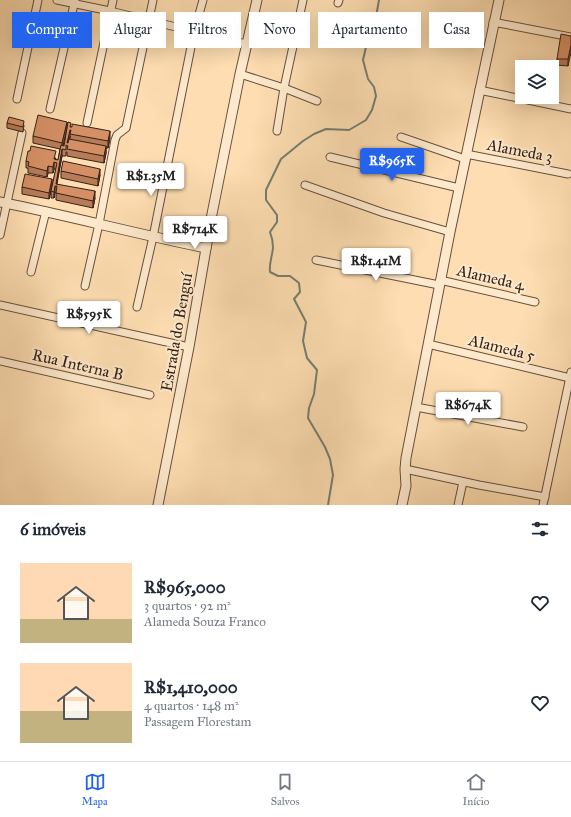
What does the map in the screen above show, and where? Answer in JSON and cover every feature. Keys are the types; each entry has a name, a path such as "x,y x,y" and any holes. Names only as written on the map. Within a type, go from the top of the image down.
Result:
{"street":[{"path":"16,99 38,0"},
{"path":"57,0 75,2 114,12"},
{"path":"87,123 113,0"},
{"path":"151,12 153,0"},
{"path":"200,12 203,0"},
{"name":"Estrada do Benguí","path":"158,505 240,74 257,0"},
{"path":"277,131 284,88 303,0"},
{"path":"402,505 406,486 406,458 450,232 498,0"},
{"path":"50,109 75,2"},
{"path":"493,22 571,37"},
{"path":"241,43 246,44"},
{"path":"85,286 99,224 115,140 117,135 126,128 143,48"},
{"path":"137,307 153,237 191,48"},
{"path":"240,74 284,88 317,101"},
{"path":"479,90 571,109"},
{"path":"0,234 3,202 22,133"},
{"name":"Alameda 3","path":"401,137 466,156 568,174"},
{"path":"330,157 459,188"},
{"path":"305,185 384,213 450,232"},
{"path":"3,202 206,248"},
{"path":"31,272 46,211"},
{"name":"Alameda 4","path":"316,260 535,302"},
{"path":"0,305 189,348"},
{"name":"Alameda 5","path":"428,344 570,375"},
{"name":"Rua Interna B","path":"0,361 150,395"},
{"path":"544,505 570,375"},
{"path":"416,407 523,427"},
{"path":"405,469 463,482 545,497"},
{"path":"458,505 463,482"}],"building":[{"path":"561,34 571,36 568,59 557,59"},
{"path":"38,115 67,122 62,143 33,136"},
{"path":"9,117 24,121 23,127 7,123"},
{"path":"68,122 71,123 70,127 72,127 72,124 110,131 108,141 70,134 70,130 67,143 69,139 106,146 104,156 67,149 68,146 66,145 66,150 62,149 56,184 95,191 93,201 56,193 57,186 55,186 54,192 51,191 57,163 54,162 53,167 48,166 47,171 28,166 29,162 26,161 28,151 30,151 31,146 56,151 54,159 58,160 61,145 64,146"},
{"path":"63,161 100,169 98,179 61,171"},
{"path":"25,174 52,179 49,193 22,187"}],"waterway":[{"path":"328,505 333,475 330,459 325,447 308,418 309,408 314,394 317,370 307,358 303,341 306,322 294,299 300,292 299,283 290,276 278,276 270,272 273,248 270,232 277,222 277,215 266,200 266,190 281,159 303,141 326,129 349,130 366,120 372,110 376,96 374,87 368,79 363,60 366,47 374,28 379,0"}]}
